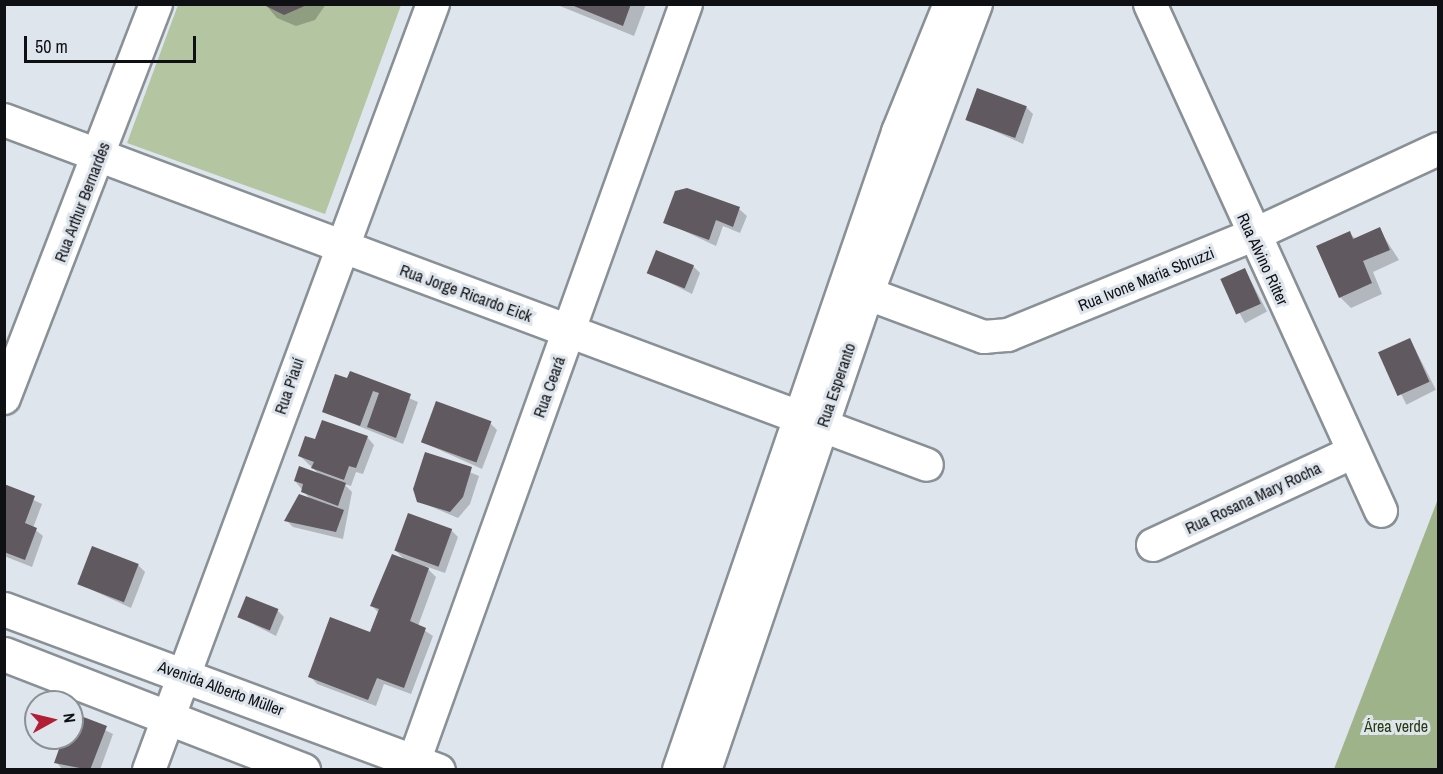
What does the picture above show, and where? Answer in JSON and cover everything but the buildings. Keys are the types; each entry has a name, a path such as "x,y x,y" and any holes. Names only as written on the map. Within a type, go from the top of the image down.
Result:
{"main road":[{"name":"Avenida Alberto Müller","path":"4,609 188,675 421,766"},
{"path":"4,654 303,770"}],"street":[{"name":"Rua Arthur Bernardes","path":"4,398 100,156 156,4"},
{"name":"Rua Piauí","path":"149,770 188,675 339,246 433,4"},
{"name":"Rua Ceará","path":"421,766 569,331 686,4"},
{"name":"Rua Esperanto","path":"705,770 735,645 911,136 951,4"},
{"name":"Rua Esperanto","path":"911,136 976,4"},
{"name":"Rua Alvino Ritter","path":"1156,6 1251,236 1381,511"},
{"name":"Rua Jorge Ricardo Eick","path":"4,120 927,465"},
{"name":"Rua Ivone Maria Sbruzzi","path":"856,290 984,337 1008,335 1251,236 1438,149"},
{"name":"Rua Rosana Mary Rocha","path":"1154,545 1353,452"},
{"name":"Rua Esperanto","path":"679,770 735,645"}],"green space":[{"path":"178,5 401,5 325,214 127,143"},
{"name":"Área verde","path":"1438,499 1438,769 1334,769"}]}
